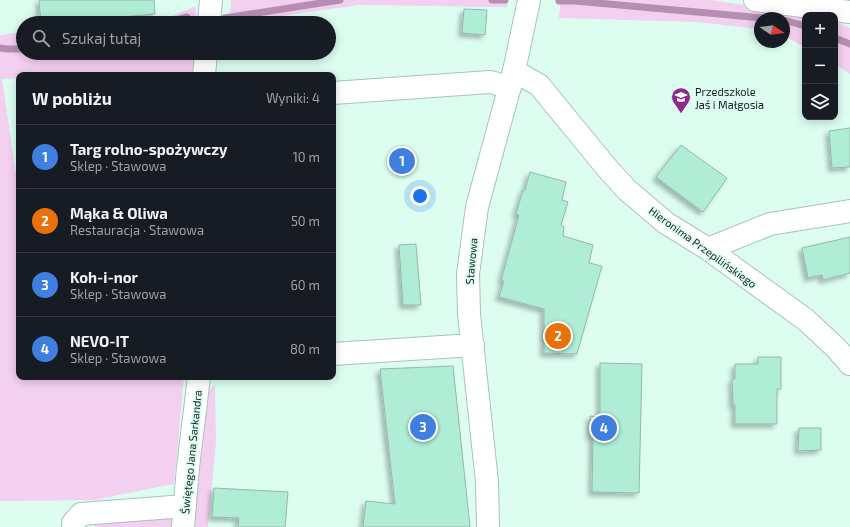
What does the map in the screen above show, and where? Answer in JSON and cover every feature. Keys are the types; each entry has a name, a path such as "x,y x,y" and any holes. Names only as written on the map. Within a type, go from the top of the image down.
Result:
{"street":[{"path":"210,16 211,0"},
{"name":"Stawowa","path":"488,527 487,482 469,314 468,274 476,214 512,79 529,0"},
{"path":"755,0 850,12"},
{"path":"204,72 205,60"},
{"name":"Hieronima Przepilińskiego","path":"336,93 490,82 512,79 539,85 627,190 666,223 708,249 806,320 836,348 850,364"},
{"path":"708,249 770,224 850,211"},
{"path":"336,354 473,345"},
{"name":"Świętego Jana Sarkandra","path":"184,517 188,467 199,380"},
{"path":"73,527 73,523 81,514 184,517"}],"shaded area":[{"path":"231,0 508,0 507,7 359,5 280,16 230,16"},
{"path":"561,0 710,0 802,13 802,45 790,39 790,12 754,12 754,28 697,22 559,18"},
{"path":"196,6 196,16 172,16"},
{"path":"838,23 850,28 850,74 838,66"},
{"path":"16,33 16,60 195,60 195,72 16,72 16,78 2,79 16,175 16,380 184,380 174,484 94,500 0,501 0,35"},
{"path":"215,385 216,442 208,527 192,527 206,393"},
{"path":"174,518 173,527 95,527 94,522"}],"building":[{"path":"39,0 154,0 155,14 133,16 40,16"},
{"path":"464,9 487,10 485,35 462,33"},
{"path":"850,128 850,167 832,168 829,131"},
{"path":"681,145 727,178 703,212 656,177"},
{"path":"530,172 566,182 562,200 568,202 561,225 564,227 563,236 593,245 589,263 602,266 577,354 544,353 544,309 499,297 504,281 501,281 519,215 516,214"},
{"path":"850,237 850,273 823,280 822,275 808,278 802,248"},
{"path":"416,244 421,305 403,305 399,245"},
{"path":"758,357 781,357 781,389 777,389 777,424 735,424 735,405 733,405 732,379 735,379 735,364 758,364"},
{"path":"600,363 642,364 639,493 592,492 593,437 590,437 590,416 600,417"},
{"path":"453,366 470,527 363,527 366,501 395,504 380,369"},
{"path":"799,428 821,428 821,450 798,451"},
{"path":"214,488 288,492 285,527 238,527 239,518 212,517"}],"waterway":[{"path":"238,16 340,0"},
{"path":"492,0 505,0"},
{"path":"559,1 575,1 754,17"},
{"path":"790,22 802,25"},
{"path":"838,39 850,44"},
{"path":"0,48 16,49"}],"place":[{"name":"Przedszkole Jaś i Małgosia","path":"681,114"},
{"name":"Targ rolno-spożywczy","path":"402,161"},
{"name":"Mąka & Oliwa","path":"558,336"},
{"name":"Koh-i-nor","path":"423,427"},
{"name":"NEVO-IT","path":"604,428"}]}
